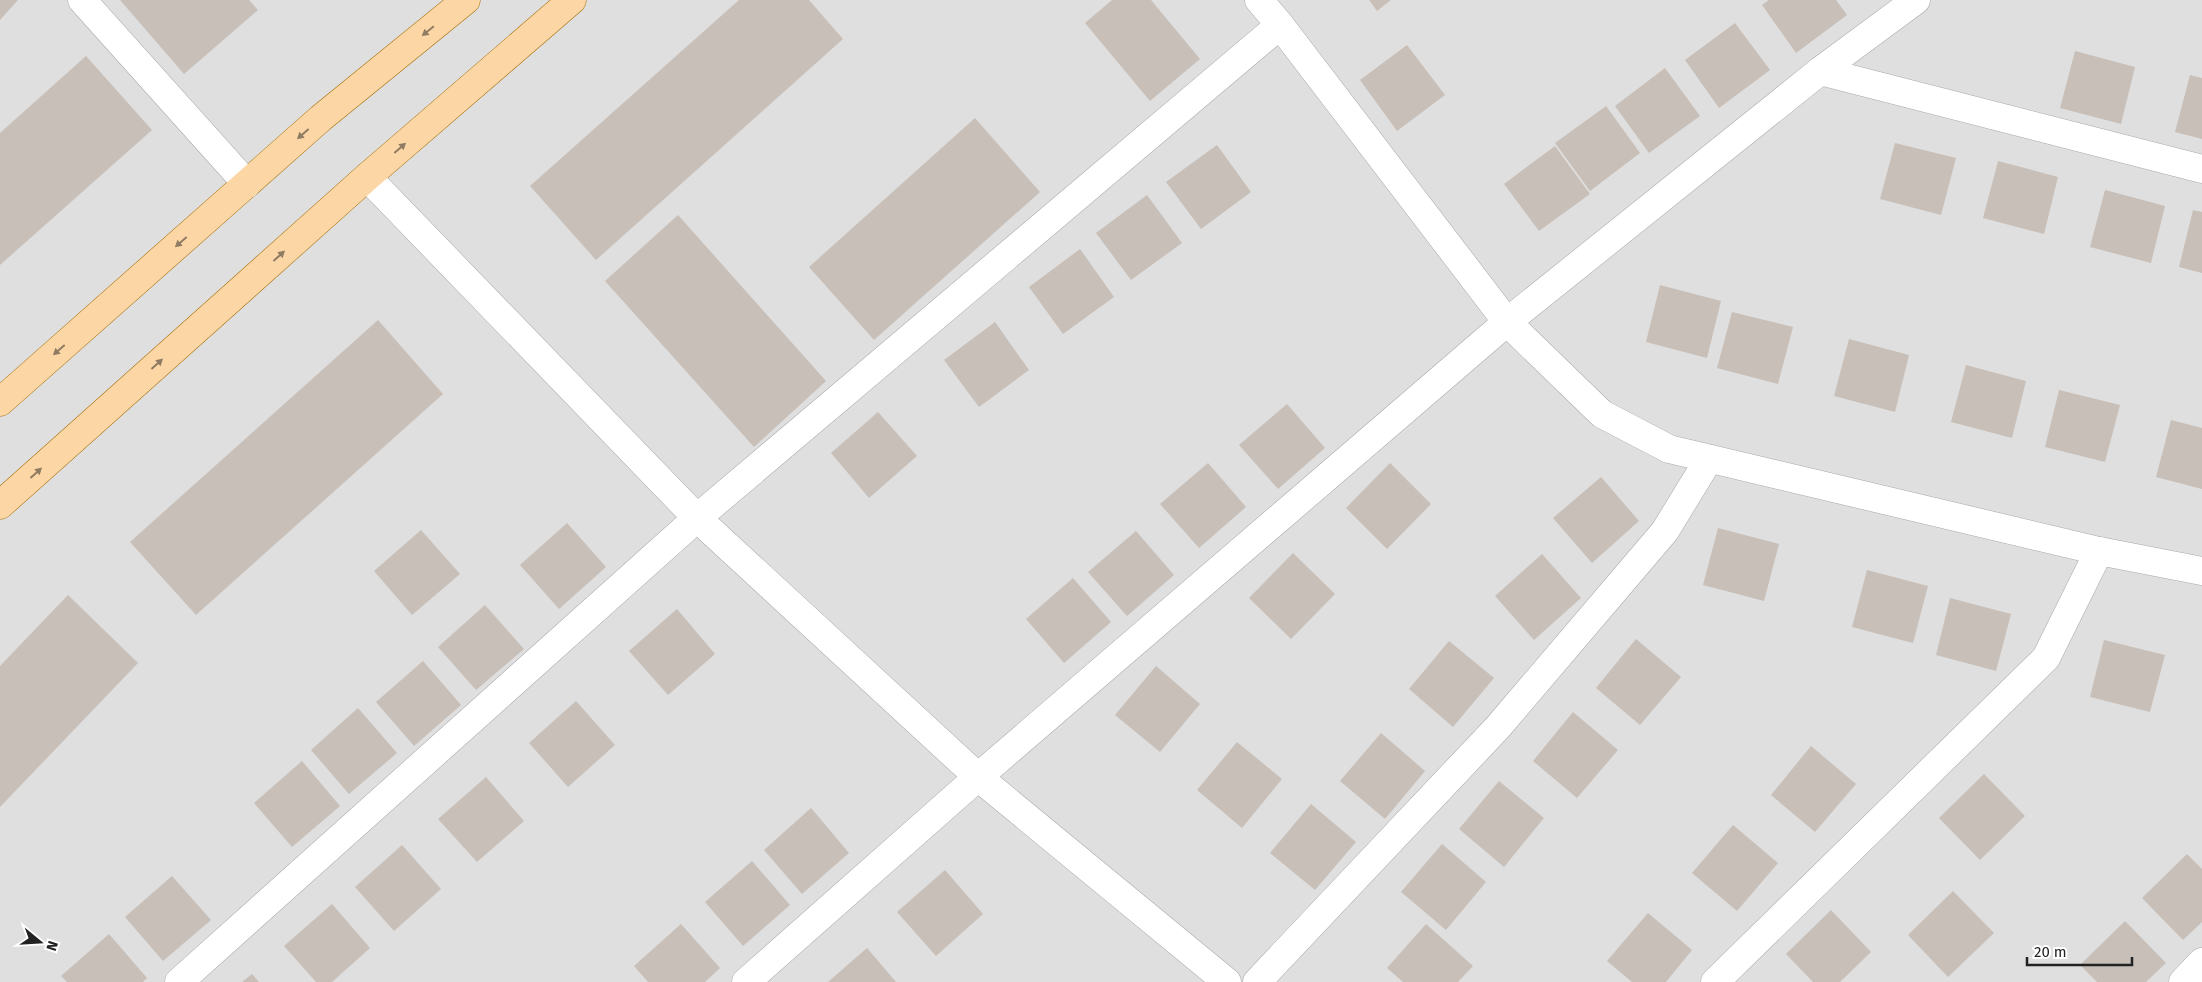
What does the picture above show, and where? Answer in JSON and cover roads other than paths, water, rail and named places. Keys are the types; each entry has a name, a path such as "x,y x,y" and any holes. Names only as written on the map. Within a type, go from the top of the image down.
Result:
{"main road":[{"path":"0,402 321,118 466,0"},
{"path":"0,505 367,177 572,0"}],"street":[{"path":"82,0 247,184"},
{"path":"1259,0 1507,322 1602,414 1670,449 2099,551 2202,571"},
{"path":"746,982 978,777 1507,322 1820,71 1916,0"},
{"path":"179,982 697,518 1280,25"},
{"path":"1820,71 2202,169"},
{"path":"367,177 697,518 978,777 1227,982"},
{"path":"1257,982 1498,727 1665,531 1709,458"},
{"path":"1715,982 2046,658 2099,551"},
{"path":"2183,982 2202,962"}]}
